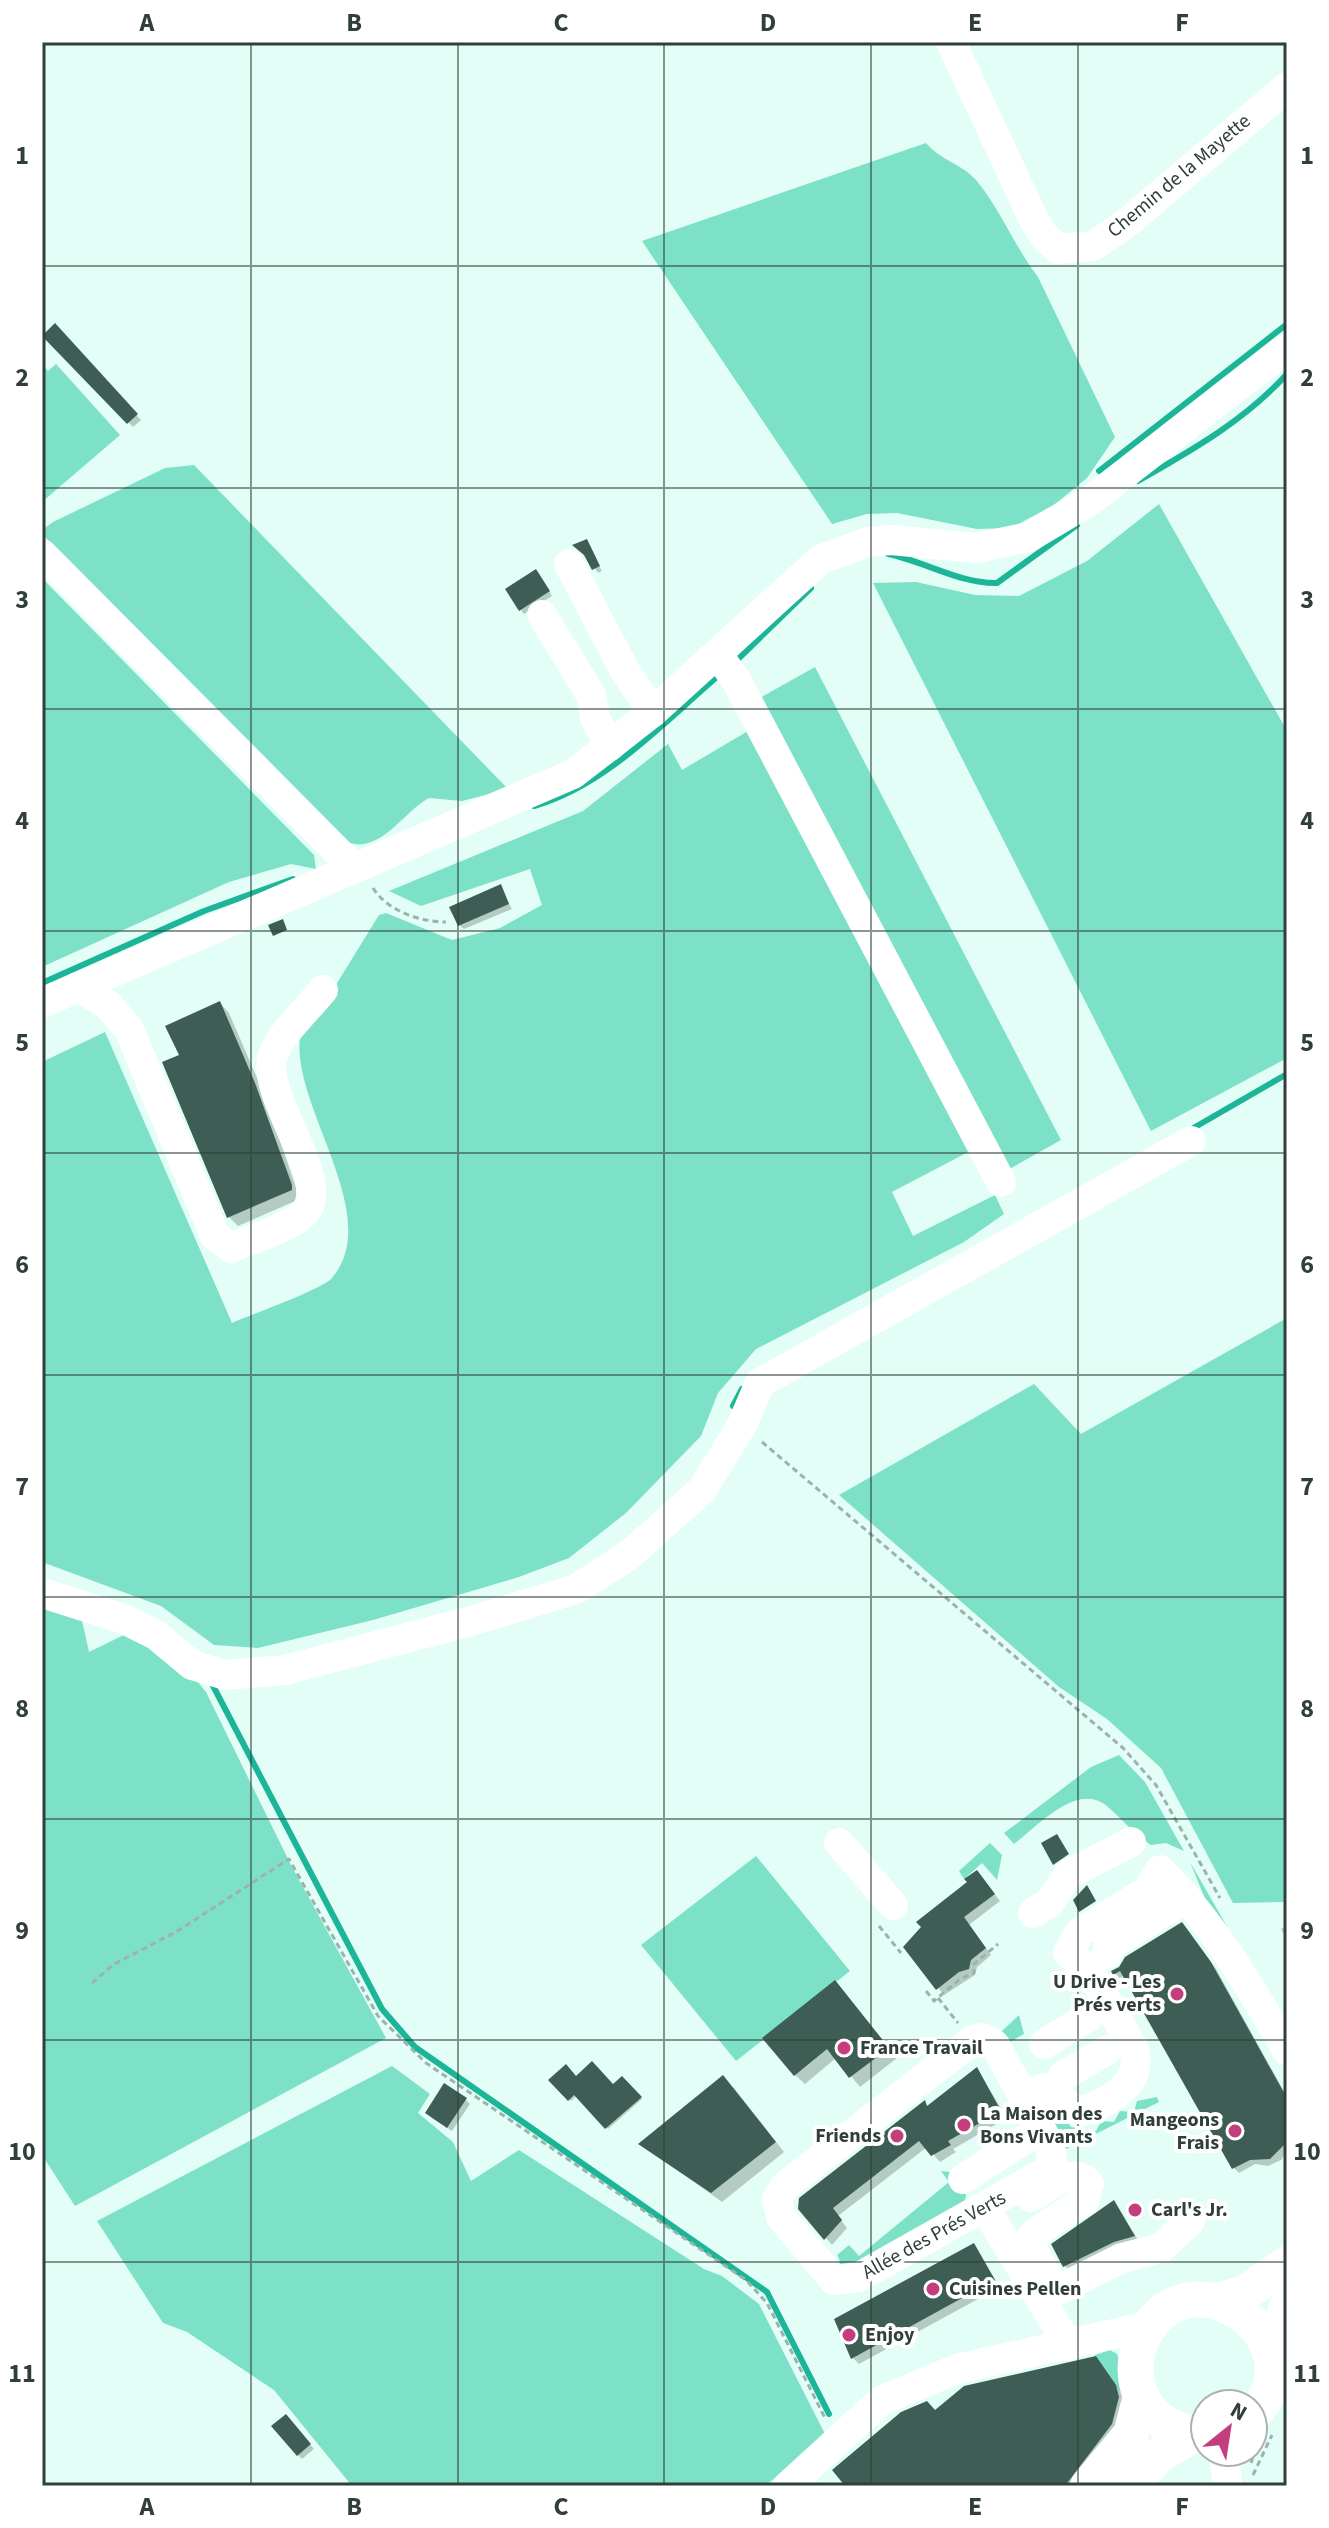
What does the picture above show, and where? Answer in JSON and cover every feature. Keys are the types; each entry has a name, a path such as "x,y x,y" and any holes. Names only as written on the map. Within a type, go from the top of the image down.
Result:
{"main road":[{"path":"1088,2486 1131,2434 1141,2396 1136,2360 1138,2348 1149,2326 1168,2309 1193,2300 1219,2301 1245,2293 1287,2264"},
{"path":"1219,2301 1242,2311 1260,2329 1270,2352 1272,2371 1268,2388"},
{"path":"1270,2352 1287,2307"},
{"path":"1141,2396 1154,2414 1171,2428 1189,2433"},
{"path":"1129,2486 1159,2455 1189,2440"}],"street":[{"name":"Chemin de la Mayette","path":"951,42 1034,220 1044,236 1058,249 1093,246 1128,222 1287,87"},
{"path":"42,1003 573,774 653,712 821,559 849,547 891,540 976,548 1000,545 1051,525 1091,500 1287,348"},
{"path":"42,554 356,865"},
{"path":"569,564 625,671 653,712"},
{"path":"542,615 591,695 595,718 610,746"},
{"path":"718,655 736,680 1001,1182"},
{"path":"78,987 108,1005 129,1029 215,1236 231,1248 301,1216 311,1204 311,1185 276,1089 272,1060 277,1048 323,990"},
{"path":"42,1593 124,1619 156,1635 192,1665 225,1675 285,1670 471,1621 576,1589 628,1556 702,1490 742,1425 760,1383 1191,1141"},
{"path":"1033,1913 1049,1903 1069,1874 1131,1842"},
{"path":"839,1843 884,1912"},
{"path":"1022,2095 1045,2088 1077,2110 1086,2111 1119,2096 1132,2077 1137,2061 1134,2049 1090,1971 1068,1953 1079,1933 1147,1891 1160,1870 1231,1953 1287,2050"},
{"path":"1139,2017 1111,1964 1109,1946 1187,1898"},
{"path":"1044,2044 1088,2017"},
{"name":"Allée des Prés Verts","path":"983,2038 995,2045 1022,2095 1050,2146 1052,2162 1047,2171 989,2215 846,2282 834,2280 818,2264 781,2217 777,2199 785,2186 973,2040 983,2038"},
{"path":"1069,2083 1112,2058"},
{"path":"963,2179 1025,2139"},
{"path":"1069,2346 989,2215 1072,2175 1086,2180 1090,2190 1084,2201 1035,2233 1029,2242 1053,2287 1058,2290 1122,2258 1161,2248 1190,2221"},
{"path":"788,2486 882,2400 957,2369 1149,2326"}],"path":[{"path":"356,865 387,903 426,922 446,922"},
{"path":"742,1425 1123,1748 1156,1785 1227,1910"},
{"path":"92,1983 114,1964 176,1932 289,1859 378,2016 426,2063 746,2280 767,2303 813,2399 838,2440"},
{"path":"884,1912 901,1953"},
{"path":"926,1991 934,2001 974,1973 974,1964 998,1944"},
{"path":"938,1998 973,2040"}],"green space":[{"path":"926,143 976,180 993,203 1038,277 1115,437 1087,478 1054,505 1011,528 977,529 897,513 867,514 832,524 642,241"},
{"path":"42,364 48,371 56,364 120,435 42,502"},
{"path":"194,465 508,789 462,801 429,798 381,837 359,844 347,842 42,534 42,530 53,522 165,468"},
{"path":"1159,504 1287,731 1287,1058 1151,1131 873,583 916,582 975,595 1019,596 1087,561"},
{"path":"42,578 314,855 316,869 291,864 229,882 42,967"},
{"path":"815,667 1061,1140 1004,1172 758,699"},
{"path":"753,728 972,1150 892,1192 913,1236 995,1195 1004,1214 964,1242 756,1349 718,1393 701,1436 626,1513 569,1558 519,1577 373,1620 258,1648 214,1645 161,1606 42,1562 42,1062 105,1032 232,1323 315,1289 332,1278 345,1252 348,1224 343,1193 301,1065 300,1037 310,1027 379,915 386,913 452,940 500,928 542,905 530,869 421,906 389,891 583,811 668,744 682,770"},
{"path":"1287,1318 1287,1902 1233,1903 1161,1768 1107,1719 1059,1687 839,1495 1034,1384 1081,1434"},
{"path":"42,1599 79,1607 89,1652 132,1631 184,1665 206,1692 292,1867 386,2038 75,2206 42,2155"},
{"path":"1119,1755 1145,1782 1184,1851 1166,1843 1151,1845 1097,1800 1085,1799 1059,1808 1014,1844 1004,1833 1091,1767"},
{"path":"990,1843 1002,1855 997,1880 982,1863 964,1879 959,1871"},
{"path":"756,1856 850,1971 736,2061 641,1945"},
{"path":"1190,1862 1240,1949 1213,1918"},
{"path":"1019,2015 1024,2034 1008,2043 1002,2031"},
{"path":"392,2066 430,2094 418,2113 453,2142 471,2181 519,2150 704,2269 722,2276 759,2304 826,2436 765,2486 352,2486 274,2390 187,2332 163,2323 97,2221"},
{"path":"1157,2097 1159,2102 1066,2149 1040,2103 1057,2107 1071,2127 1096,2131 1101,2121 1114,2122 1120,2111 1134,2112 1137,2101"},
{"path":"941,2171 950,2172 966,2195 965,2201 855,2268 833,2267 840,2261 837,2255 849,2245 859,2256 949,2182"},
{"path":"1110,2350 1117,2354 1134,2399 1131,2406 1095,2355"}],"building":[{"path":"55,323 138,414 127,424 42,336"},
{"path":"587,539 600,566 592,570 584,555 572,545"},
{"path":"536,569 550,591 519,611 505,589"},
{"path":"501,884 509,904 458,926 449,907"},
{"path":"283,919 287,930 273,936 268,925"},
{"path":"220,1001 255,1083 292,1185 292,1190 227,1218 162,1062 179,1055 165,1026"},
{"path":"1057,1834 1069,1854 1053,1865 1041,1843"},
{"path":"977,1870 995,1894 964,1917 986,1948 971,1960 969,1969 959,1972 936,1990 903,1947 921,1927 916,1922 967,1882 964,1879"},
{"path":"1087,1885 1096,1901 1079,1912 1073,1900"},
{"path":"1182,1922 1211,1962 1287,2098 1287,2142 1270,2159 1250,2160 1232,2169 1120,1971 1113,1975 1111,1971 1119,1967 1125,1957"},
{"path":"835,1980 889,2048 849,2078 827,2049 794,2076 762,2038"},
{"path":"592,2061 613,2084 622,2076 642,2097 605,2129 574,2095 568,2101 548,2080 566,2064 576,2076"},
{"path":"977,2067 1001,2111 948,2141 951,2145 931,2156 919,2141 833,2208 842,2220 824,2240 798,2209 799,2198 925,2100 927,2106"},
{"path":"723,2075 776,2142 711,2193 638,2144"},
{"path":"444,2083 467,2098 447,2128 425,2113"},
{"path":"1114,2200 1135,2236 1114,2242 1063,2267 1051,2244"},
{"path":"974,2243 995,2280 851,2359 834,2319"},
{"path":"1096,2356 1116,2385 1119,2397 1112,2424 1065,2486 845,2486 832,2470 901,2412 927,2401 935,2410 964,2386"},
{"path":"286,2414 311,2444 297,2456 271,2426"}],"waterway":[{"path":"1099,471 1287,324"},
{"path":"1138,481 1235,420 1287,374"},
{"path":"888,554 969,580 997,583 1077,525"},
{"path":"738,659 811,588"},
{"path":"534,806 560,797 609,768 718,676"},
{"path":"42,983 204,911 293,879"},
{"path":"1190,1130 1287,1074"},
{"path":"733,1406 742,1389"},
{"path":"210,1680 382,2009 415,2047 767,2292 829,2414"}],"place":[{"name":"U Drive - Les Prés verts","path":"1177,1994"},
{"name":"France Travail","path":"844,2048"},
{"name":"La Maison des Bons Vivants","path":"964,2125"},
{"name":"Mangeons Frais","path":"1235,2131"},
{"name":"Friends","path":"897,2136"},
{"name":"Carl's Jr.","path":"1135,2210"},
{"name":"Cuisines Pellen","path":"933,2289"},
{"name":"Enjoy","path":"849,2335"}]}
